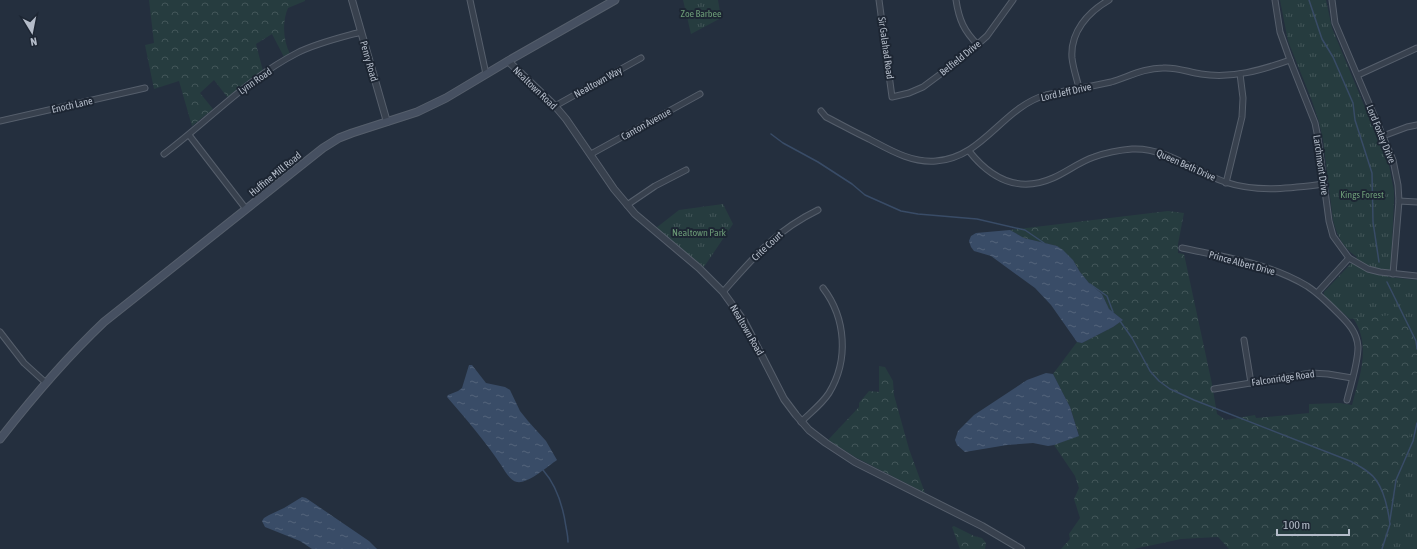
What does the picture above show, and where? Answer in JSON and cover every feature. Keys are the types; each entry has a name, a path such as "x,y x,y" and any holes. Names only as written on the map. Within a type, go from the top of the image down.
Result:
{"main road":[{"name":"Huffine Mill Road","path":"0,439 46,383 80,345 104,322 322,148 352,132 418,112 439,102 615,0"}],"street":[{"name":"Penry Road","path":"352,0 387,122"},
{"path":"470,0 486,74"},
{"name":"Sir Galahad Road","path":"879,0 892,97"},
{"path":"956,0 962,26 968,36 978,45"},
{"name":"Belfield Drive","path":"892,97 923,87 978,45 987,36 1013,0"},
{"path":"1079,88 1072,59 1073,39 1085,19 1095,9 1109,0"},
{"name":"Larchmont Drive","path":"1275,0 1280,32 1315,124 1329,220 1333,236 1349,258 1368,270 1417,276"},
{"name":"Lord Foxley Drive","path":"1332,0 1336,23 1393,160 1398,185 1399,200 1393,274"},
{"name":"Lynn Road","path":"164,154 189,135 231,98 271,69 297,54 319,44 360,32"},
{"path":"1358,75 1417,48"},
{"name":"Nealtown Way","path":"555,106 641,58"},
{"name":"Lord Jeff Drive","path":"821,111 826,117 897,154 911,159 927,162 939,161 969,151 1021,107 1032,100 1045,95 1128,77 1146,69 1180,69 1202,74 1240,74 1270,67 1290,60"},
{"name":"Nealtown Road","path":"508,61 555,106 591,154 614,189 628,205 644,221 699,268 723,292 744,321 784,399 801,422 826,443 856,462 982,526 1021,549"},
{"path":"1226,183 1242,117 1243,98 1240,74"},
{"name":"Enoch Lane","path":"0,121 145,88"},
{"name":"Canton Avenue","path":"591,154 700,94"},
{"path":"1383,136 1417,125"},
{"path":"189,135 246,209"},
{"name":"Queen Beth Drive","path":"969,151 977,161 993,175 1003,180 1025,184 1037,184 1053,178 1093,157 1133,149 1152,151 1166,155 1215,179 1241,187 1271,190 1324,184"},
{"path":"628,205 655,186 686,170"},
{"path":"1399,200 1417,202"},
{"name":"Crite Court","path":"723,292 770,241 786,228 818,210"},
{"name":"Prince Albert Drive","path":"1182,248 1247,262 1274,270 1317,293 1351,326 1356,336 1358,346 1357,355 1347,400"},
{"path":"1317,293 1349,258"},
{"path":"801,422 828,393 836,378 842,361 842,333 836,309 829,295 823,288"},
{"path":"0,332 24,363 46,383"},
{"path":"1244,340 1251,383"},
{"name":"Falconridge Road","path":"1214,389 1311,374 1338,375 1352,378"}],"green space":[{"path":"149,0 305,1 288,8 286,13 284,31 290,54 284,57 272,34 256,44 263,71 228,98 214,80 200,93 213,109 192,126 179,81 154,89 145,45 154,43"},
{"name":"Zoe Barbee","path":"683,0 718,0 721,18 691,34"},
{"name":"Kings Forest","path":"1280,0 1326,0 1332,28 1389,165 1394,191 1394,201 1391,264 1388,277 1417,280 1417,349 1416,341 1402,314 1350,319 1324,296 1324,292 1357,257 1344,246 1333,220 1323,140 1319,122 1288,41"},
{"name":"Nealtown Park","path":"723,204 733,224 704,267 656,228 679,210"},
{"path":"1168,211 1184,213 1178,244 1178,253 1184,254 1217,414 1226,420 1255,415 1256,418 1309,413 1309,404 1340,403 1352,405 1362,362 1362,339 1359,328 1353,318 1338,303 1369,275 1417,282 1417,549 1229,549 1218,537 1181,539 1134,549 1061,549 1070,539 1069,534 1080,518 1074,499 1079,488 1075,476 1054,445 1079,435 1070,407 1053,374 1077,342 1082,343 1113,327 1123,320 1109,309 1102,294 1089,283 1073,260 1057,246 1024,238 1010,230"},
{"path":"879,366 885,367 893,381 894,395 909,449 925,493 855,457 828,440 859,407 859,403 869,391 879,392"},
{"path":"1417,404 1417,549 1382,549"},
{"path":"954,526 974,536 982,538 986,543 985,549 960,549 952,527"}],"water":[{"path":"1010,230 1024,238 1057,246 1063,250 1073,260 1089,283 1102,294 1109,309 1123,320 1113,327 1082,343 1077,342 1051,305 1035,288 991,256 974,251 971,247 969,241 971,236 976,233"},
{"path":"469,365 472,365 486,383 505,387 510,390 520,411 546,441 557,460 538,474 522,482 514,481 510,478 482,439 447,397 448,395 462,388"},
{"path":"1046,373 1053,374 1070,407 1079,436 1048,446 1033,443 1007,445 965,452 957,445 955,440 958,431 974,415 1027,380"},
{"path":"302,497 306,498 369,541 377,549 312,549 300,541 265,527 262,521 264,518"}],"waterway":[{"path":"1309,0 1322,39 1333,57 1353,103 1355,120 1372,173 1373,222 1379,262"},
{"path":"771,134 783,143 818,162 852,184 865,195 901,211 918,214 977,219 1025,230 1044,243"},
{"path":"1387,282 1416,341 1417,349"},
{"path":"1090,284 1107,296 1113,312"},
{"path":"1120,321 1132,338 1150,371 1159,381 1170,389 1194,400 1350,461 1368,471 1374,477 1382,490 1390,524"},
{"path":"1390,520 1396,480 1413,441 1417,423"},
{"path":"543,470 548,476 559,497 565,519 568,542"},
{"path":"1382,549 1390,524"}]}
